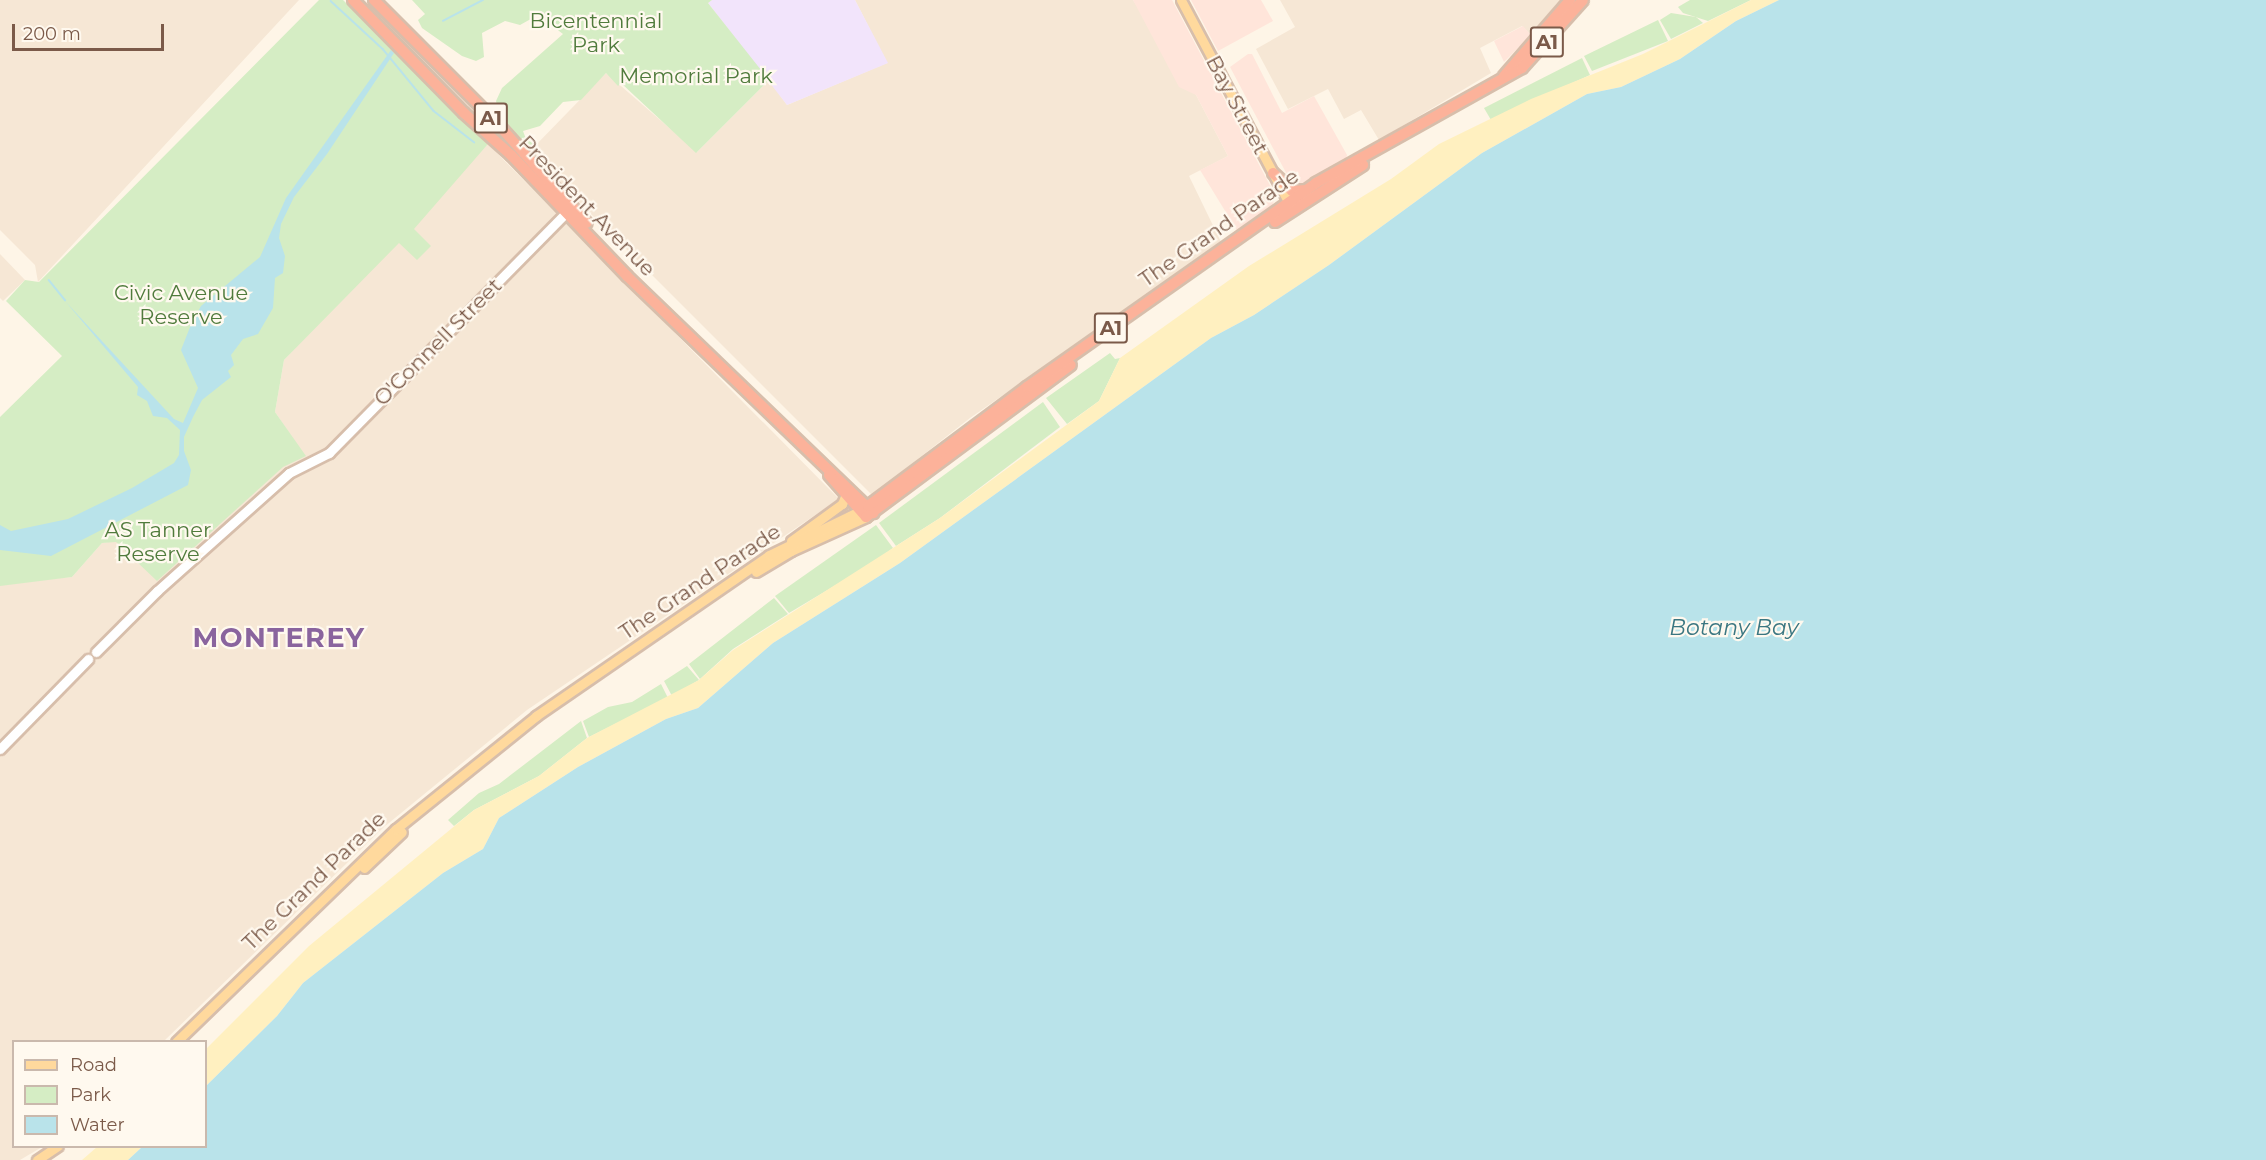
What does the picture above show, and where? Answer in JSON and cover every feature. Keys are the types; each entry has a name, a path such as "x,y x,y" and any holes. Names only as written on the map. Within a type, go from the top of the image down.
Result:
{"highway":[{"name":"President Avenue","path":"353,0 569,209 867,512"},
{"name":"President Avenue","path":"374,0 495,121 569,209"},
{"name":"A1","path":"1504,76 1570,0"},
{"name":"A1","path":"1504,76 1522,68 1583,0"},
{"name":"The Grand Parade","path":"867,512 1027,387 1290,207 1504,76"},
{"name":"The Grand Parade","path":"1290,207 1307,190 1377,152"},
{"path":"1273,173 1292,191 1307,190"},
{"name":"President Avenue","path":"826,469 846,494 867,512"}],"main road":[{"name":"Bay Street","path":"1181,0 1290,207"},
{"name":"O'Connell Street","path":"0,749 88,659 89,652 96,652 158,591 298,469 329,453 569,209"},
{"path":"784,547 842,504 846,494"},
{"name":"The Grand Parade","path":"177,1040 417,812 536,716 784,547 867,512"},
{"name":"The Grand Parade","path":"186,1040 407,828 545,716 779,558 867,512"},
{"path":"37,1160 55,1148"},
{"path":"47,1160 65,1148"}],"shaded area":[{"path":"0,0 299,0 38,282 35,265 0,230"},
{"path":"712,0 855,0 888,63 787,105 708,3"},
{"path":"855,0 1133,0 1196,95 1228,156 1189,176 1222,244 970,418 872,495 565,188 531,150 606,73 697,152 769,80 787,105 887,63"},
{"path":"1133,0 1172,0 1275,195 1272,208 1238,232 1200,170 1228,156 1196,95 1179,87"},
{"path":"1191,0 1261,0 1273,21 1218,51"},
{"path":"1280,0 1561,0 1531,35 1522,26 1480,48 1491,73 1379,140 1361,110 1344,119 1328,89 1288,109 1256,49 1295,27"},
{"path":"1523,26 1531,35 1504,62 1494,41"},
{"path":"1248,54 1252,54 1282,113 1314,96 1347,155 1346,160 1298,186 1292,184 1230,67"},
{"path":"488,144 839,499 527,710 384,827 165,1040 12,1040 12,1148 40,1148 20,1160 0,1160 0,583 72,577 102,543 116,541 305,456 275,412 284,360"},
{"path":"0,254 25,280 3,301 0,298"}],"green space":[{"name":"Civic Avenue Reserve","path":"319,0 343,0 488,144 414,229 431,246 417,260 399,243 284,360 275,412 306,456 283,467 157,581 116,542 102,543 72,577 0,586 0,417 62,356 6,301 25,280 39,282"},
{"path":"412,0 712,0 708,3 769,80 696,153 621,83 618,86 606,73 581,100 563,102 540,126 523,131 526,139 536,145 531,150 500,118 496,101 502,88 563,34 538,15 520,25 505,21 482,33 484,57 476,61 462,56 422,28 418,20 425,14"},
{"path":"1690,0 1751,0 1708,21 1683,13 1678,7"},
{"path":"1671,13 1696,17 1703,23 1671,39 1660,20"},
{"path":"1658,20 1668,41 1592,71 1584,56"},
{"path":"1582,58 1590,75 1491,120 1484,108"},
{"path":"1110,353 1115,359 1120,358 1099,401 1067,424 1046,398"},
{"path":"1043,402 1060,427 940,518 896,546 879,523"},
{"path":"876,525 893,548 873,563 789,613 775,596"},
{"path":"774,598 788,614 733,649 700,679 689,664"},
{"path":"687,666 699,680 672,696 664,681"},
{"path":"661,684 668,698 589,737 583,721 608,707 632,702"},
{"path":"581,721 587,738 539,776 474,810 454,826 448,820 479,793 499,784"}],"sand":[{"path":"1751,0 1779,0 1736,21 1680,59 1621,87 1587,94 1482,153 1329,265 1254,315 1211,338 900,563 773,643 698,708 666,719 578,767 499,818 483,849 443,873 303,983 277,1016 207,1085 207,1048 309,946 474,810 539,776 587,738 699,680 733,650 940,518 1099,401 1120,358 1249,266 1391,179 1439,144 1531,99 1643,54"},
{"path":"96,1148 141,1148 128,1160 82,1160"}],"water":[{"name":"Botany Bay","path":"1779,0 2266,0 2266,1160 128,1160 141,1148 207,1148 207,1085 277,1016 303,983 443,873 483,849 499,818 578,767 666,719 698,708 773,643 900,563 1211,338 1254,315 1329,265 1482,153 1587,94 1621,87 1680,59 1736,21"},
{"path":"391,50 394,53 327,154 294,197 281,224 279,238 285,256 283,273 275,278 273,308 258,334 243,339 231,355 234,365 228,371 231,377 202,400 193,417 184,437 184,451 191,470 188,485 51,556 0,550 0,525 11,531 68,519 132,488 174,463 179,455 180,430 167,418 153,416 147,401 137,395 138,387 65,301 174,419 183,423 198,388 181,350 192,322 201,306 260,257 286,198"}],"waterway":[{"path":"443,21 483,0"},
{"path":"331,1 383,49 434,111 474,142"},
{"path":"49,280 65,300"}],"district":[{"name":"MONTEREY","path":"279,638"}],"park label":[{"name":"Bicentennial Park","path":"596,33"},
{"name":"Memorial Park","path":"696,76"},
{"name":"AS Tanner Reserve","path":"158,542"}]}
